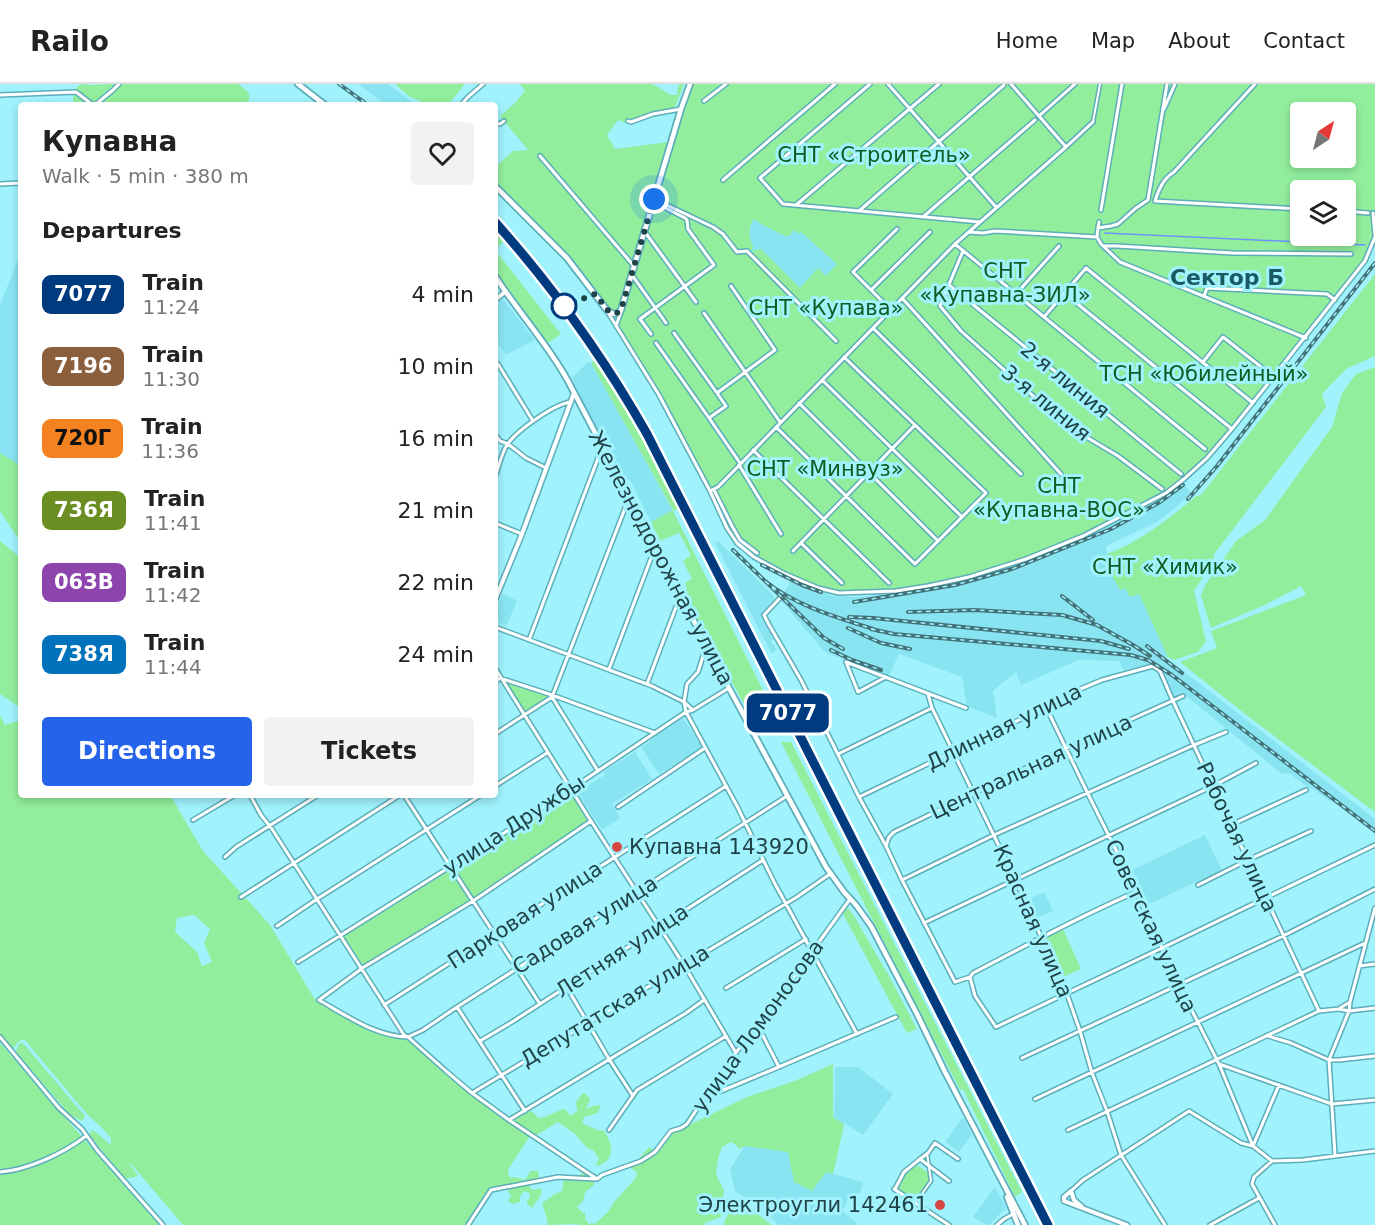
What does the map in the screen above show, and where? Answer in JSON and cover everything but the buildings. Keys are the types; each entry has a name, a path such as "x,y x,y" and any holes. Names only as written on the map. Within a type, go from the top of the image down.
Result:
{"main road":[{"path":"298,84 321,102"},
{"path":"498,189 567,258 606,309 614,314 621,310 690,84"},
{"name":"Железнодорожная улица","path":"498,280 562,369 729,688 830,874 871,926 1016,1213"},
{"path":"1016,1213 1018,1225"},
{"path":"1016,1213 1025,1225"}],"street":[{"path":"98,102 119,84"},
{"path":"464,102 483,84"},
{"path":"704,101 726,84"},
{"path":"723,180 835,84"},
{"path":"870,84 760,178 783,204 980,222"},
{"path":"888,84 996,207"},
{"path":"796,205 939,84"},
{"path":"1011,84 1066,147"},
{"path":"1039,116 1076,84"},
{"path":"712,490 955,244 1093,122 1100,84"},
{"path":"1101,210 1122,84"},
{"path":"1098,228 1118,224 1148,200 1167,84"},
{"path":"1162,113 1175,84"},
{"path":"1255,84 1162,183 1155,201 1290,208"},
{"path":"859,211 1004,85"},
{"path":"0,95 76,92 90,102"},
{"path":"628,121 681,109"},
{"path":"923,217 1035,120"},
{"path":"498,124 504,121"},
{"path":"540,156 635,266"},
{"path":"0,184 18,183"},
{"path":"651,334 640,319 714,265 688,229 687,220 654,201"},
{"path":"654,201 713,227 723,234 737,252 747,251 836,341"},
{"path":"1356,212 1368,213"},
{"path":"712,490 736,543 754,557 785,574 818,588 839,593 896,591 969,577 1026,559 1083,537 1166,493 1207,458 1306,338 1365,261 1375,236 1373,213"},
{"path":"1099,222 1097,237 1120,262 1306,338"},
{"path":"891,310 853,272 897,229"},
{"path":"969,232 995,231 1097,237"},
{"path":"645,232 696,302"},
{"path":"871,290 930,232"},
{"path":"955,244 1205,449"},
{"path":"1102,245 1232,253 1351,254"},
{"path":"1016,294 1059,246"},
{"path":"949,285 963,250"},
{"path":"1044,317 1086,267 1253,403"},
{"path":"632,275 666,324"},
{"name":"3-я линия","path":"949,285 940,306 961,331 1041,403 1078,432 1118,456 1162,489"},
{"name":"2-я линия","path":"949,285 1181,474"},
{"path":"717,393 775,350 731,286"},
{"path":"1204,296 1207,288 1327,294 1335,300"},
{"path":"498,298 506,292"},
{"path":"1064,293 1232,429"},
{"path":"902,298 1061,474"},
{"path":"606,309 659,395 740,540 757,553"},
{"path":"616,326 621,310"},
{"path":"704,313 780,422"},
{"path":"873,328 1021,474"},
{"path":"674,333 726,406 709,418"},
{"path":"1203,362 1223,337 1274,377"},
{"path":"656,343 740,464 781,534"},
{"path":"776,427 915,564 986,493 844,357"},
{"path":"498,364 533,422"},
{"path":"822,380 962,517"},
{"path":"498,593 574,392"},
{"path":"498,469 508,444 519,432 555,408 571,402"},
{"path":"799,403 938,541"},
{"path":"793,551 915,425"},
{"path":"498,438 526,458 546,468"},
{"path":"529,640 600,453 604,449"},
{"path":"753,450 889,583"},
{"path":"498,732 552,696 630,496"},
{"path":"498,524 522,534"},
{"path":"801,543 842,583"},
{"path":"609,669 653,553 657,548"},
{"path":"647,684 676,607 682,598"},
{"path":"780,598 764,615 801,680 955,982 970,977 973,973 1041,937 1136,892"},
{"path":"498,628 667,692 693,710"},
{"path":"707,646 698,672 687,684 684,702 686,712 856,1034"},
{"path":"886,677 858,692 846,662 886,677 928,694 966,708"},
{"name":"Рабочая улица","path":"1153,666 1160,671 1319,1011"},
{"name":"Длинная улица","path":"859,797 1004,724 1046,707 1054,700 1102,681 1153,666"},
{"path":"498,674 684,965 736,1053"},
{"path":"500,678 656,733"},
{"name":"улица Дружбы","path":"298,962 571,789 686,712 729,688"},
{"name":"Красная улица","path":"928,694 932,708 1015,879 1067,994 1121,1155 1165,1225"},
{"path":"552,696 598,771"},
{"name":"Центральная улица","path":"886,846 889,837 894,832 1065,749 1183,696"},
{"name":"Советская улица","path":"1046,707 1219,1064 1253,1146"},
{"path":"838,754 932,708"},
{"path":"902,880 994,835 1226,732"},
{"path":"618,807 705,748"},
{"path":"498,784 547,753"},
{"path":"924,923 1213,786 1256,763"},
{"name":"Парковая улица","path":"384,1005 726,786"},
{"path":"1231,825 1306,790"},
{"name":"Садовая улица","path":"408,1037 787,796"},
{"path":"193,820 230,798"},
{"path":"252,798 404,1035 472,1093 597,1179"},
{"path":"225,857 236,847 313,798"},
{"path":"241,897 397,798"},
{"path":"404,798 540,1004"},
{"path":"277,926 476,798"},
{"path":"408,1037 398,1037 371,1029 319,1000 362,969 473,900 591,821"},
{"path":"1198,885 1311,831"},
{"path":"970,977 975,996 996,1027 1375,845"},
{"name":"Летняя улица","path":"480,1041 763,860"},
{"name":"Депутатская улица","path":"472,1093 786,904 830,874"},
{"path":"1022,1058 1283,936 1375,889"},
{"name":"улица Ломоносова","path":"597,1179 641,1161 655,1152 671,1131 687,1124 736,1053 850,899"},
{"path":"1335,1155 1329,1060 1349,1011 1375,908"},
{"path":"726,988 806,939"},
{"path":"1035,1099 1365,943"},
{"path":"1359,966 1375,964"},
{"path":"566,986 633,1096"},
{"path":"509,1120 704,1000"},
{"path":"1339,1009 1350,1002"},
{"path":"457,1007 525,1111"},
{"path":"1068,1130 1319,1011 1375,1008"},
{"path":"705,1098 896,1017"},
{"path":"756,1026 779,1067"},
{"path":"1266,1035 1329,1060 1375,1056"},
{"path":"609,1130 643,1086 726,1036"},
{"path":"0,1037 59,1108 82,1129 97,1150 163,1225"},
{"path":"1219,1064 1332,1104 1375,1101"},
{"path":"1253,1146 1279,1085"},
{"path":"1127,1225 1064,1199 1083,1180 1189,1111 1241,1143 1253,1146 1272,1161"},
{"path":"0,1172 30,1165 58,1154 86,1135"},
{"path":"949,1225 894,1189 903,1172 920,1160 934,1143 958,1159"},
{"path":"1275,1225 1252,1184 1254,1177 1272,1161 1303,1160 1375,1151"},
{"path":"913,1202 919,1198 931,1181 927,1153"},
{"path":"920,1160 949,1181"},
{"path":"468,1225 491,1190 558,1177 597,1179"},
{"path":"1071,1191 1074,1200 1082,1207"},
{"path":"1210,1225 1259,1198"},
{"path":"997,1225 1016,1213"}],"shaded area":[{"path":"358,84 388,84 412,102 382,102"},
{"path":"754,219 786,236 794,230 799,234 801,232 837,264 826,276 818,268 800,288 750,251 749,238 751,223"},
{"path":"18,260 18,464 0,453 0,305"},
{"path":"503,299 535,340 506,355 498,343 498,302"},
{"path":"587,363 591,363 673,511 651,522 630,480 627,481 599,430 596,430 572,378"},
{"path":"1183,483 1191,493 1155,523 1106,546 1110,560 1105,563 1125,587 1139,593 1169,660 1375,819 1375,833 1289,773 1282,774 1184,694 1173,698 1163,676 1164,673 1153,664 1123,670 1119,661 1079,660 1021,685 1016,672 993,691 997,718 967,706 962,677 899,654 889,676 826,653 780,599 791,581 831,596 860,597 924,590 1000,570 1078,540 1154,502"},
{"path":"718,541 772,594 776,602 762,611 775,638 771,641 777,650 771,653 715,543"},
{"path":"503,594 517,602 506,626 498,622 498,606"},
{"path":"683,718 702,747 659,774 641,747"},
{"path":"635,752 652,779 612,804 620,818 602,830 577,792 605,775 603,772"},
{"path":"1205,835 1222,870 1149,904 1132,870"},
{"path":"1044,892 1053,911 1036,918 1028,900"},
{"path":"835,1067 858,1067 893,1094 863,1135 834,1117"},
{"path":"963,1117 972,1134 959,1152 945,1142"},
{"path":"745,1146 789,1152 794,1182 826,1172 863,1182 860,1194 850,1196 842,1211 857,1223 856,1225 778,1225 762,1208 735,1191 730,1169"},
{"path":"995,1187 1006,1208 987,1225 973,1217"}],"green space":[{"path":"81,84 115,84 94,102 74,102 74,90"},
{"path":"119,84 238,84 249,93 247,102 98,102"},
{"path":"395,84 465,84 450,102 422,102 410,97"},
{"path":"520,84 652,84 671,95 677,95 678,87 684,84 674,110 626,123 618,120 607,135 615,149 669,142 620,309 616,311 607,307 569,256 498,186 498,164 513,151 528,150 500,116 525,91"},
{"path":"693,84 1375,84 1375,237 1365,261 1306,338 1207,458 1166,493 1083,536 1026,559 969,577 896,591 839,593 818,588 754,557 737,543 728,528 659,395 618,329 683,109","holes":["754,219 785,236 789,236 794,230 799,234 801,232 837,264 826,276 818,268 800,288 761,249 751,251 753,246 749,232"]},
{"path":"498,234 504,241 498,247"},
{"path":"498,254 561,334 545,345 498,280"},
{"name":"СНТ «Химик»","path":"1375,274 1375,356 1346,369 1322,394 1326,407 1215,553 1211,565 1194,591 1206,641 1198,652 1174,660 1166,656 1139,594 1130,597 1125,588 1120,590 1105,564 1110,560 1107,554 1143,536 1196,496 1201,495"},
{"path":"597,358 680,508 673,511 784,732 760,733 682,591 687,588 685,583 692,579 683,561 691,555 679,533 660,541 651,522 673,510 591,363"},
{"path":"1375,367 1375,812 1180,662 1217,648 1211,631 1306,595 1301,586 1265,605 1211,628 1201,596 1204,587 1236,541 1265,520 1332,427 1342,393 1356,374"},
{"path":"0,453 18,464 18,538 0,511"},
{"path":"0,541 18,556 18,706 0,694"},
{"path":"504,681 548,696 548,697 525,713"},
{"path":"0,715 5,725 18,721 18,798 172,798 203,851 270,925 314,998 371,1027 397,1036 408,1036 436,1062 508,1118 527,1108 538,1118 565,1109 571,1116 578,1110 576,1102 584,1092 590,1099 586,1109 601,1105 598,1113 584,1117 582,1123 599,1131 603,1130 610,1142 611,1151 604,1163 595,1166 599,1159 594,1152 558,1122 535,1136 530,1136 509,1168 508,1174 511,1178 525,1180 531,1171 538,1171 539,1177 529,1187 533,1190 541,1188 541,1195 532,1208 527,1204 530,1198 529,1193 524,1191 520,1202 513,1204 508,1201 511,1196 508,1190 492,1187 467,1225 183,1225 129,1163 138,1176 126,1179 89,1135 92,1130 111,1145 111,1138 86,1113 24,1039 18,1042 13,1049 0,1034","holes":["194,915 210,929 204,943 212,962 202,966 197,952 175,932 177,918"]},
{"path":"781,742 791,742 1022,1192 1015,1197 963,1089 960,1090"},
{"path":"570,792 588,821 470,900 362,966 343,936"},
{"path":"847,907 889,976 917,1029 907,1033 843,914"},
{"path":"1063,929 1081,969 1063,977 1045,937"},
{"path":"22,1042 85,1116 82,1121 70,1115 16,1052 18,1045"},
{"path":"0,1043 159,1225 0,1225"},
{"path":"833,1064 833,1117 844,1124 833,1174 826,1172 812,1191 794,1182 788,1152 745,1146 739,1149 731,1142 722,1147 718,1159 716,1175 724,1190 721,1217 704,1225 546,1225 548,1222 542,1203 562,1191 564,1179 567,1176 576,1177 583,1173 594,1180 594,1185 585,1192 583,1201 577,1207 583,1213 585,1212 585,1219 589,1224 596,1223 635,1179 637,1173 631,1168 649,1147 654,1150 664,1137 747,1097 797,1080"},
{"path":"915,1164 931,1174 925,1189 913,1200 897,1190 902,1177"},
{"path":"737,1206 747,1206 772,1225 723,1225 728,1214"}],"waterway":[{"path":"1105,233 1365,245"}],"railway":[{"path":"339,84 364,102"},
{"path":"498,222 538,269 578,322 615,376 649,433 1051,1225"},
{"path":"1188,499 1217,466 1375,263"},
{"path":"854,602 955,585 1012,569 1111,529 1160,502 1183,485"},
{"path":"733,550 824,638 843,649"},
{"path":"762,565 821,592"},
{"path":"765,581 805,605 879,631"},
{"path":"1062,596 1093,620"},
{"path":"908,612 974,610 1062,615 1097,625 1150,656"},
{"path":"849,617 1101,641 1129,649"},
{"path":"848,628 881,643 910,649"},
{"path":"871,629 894,634 1131,655 1148,660 1172,675 1375,831"},
{"path":"1147,646 1182,673"},
{"path":"831,650 881,670"}],"train":[{"name":"7077","path":"498,226 571,315 639,419 1048,1225"}],"place":[{"name":"Купавна 143920","path":"617,847"},
{"name":"Электроугли 142461","path":"940,1205"}],"district":[{"name":"Сектор Б","path":"1227,277"}],"route":[{"path":"564,306 595,294 610,313 614,314 621,310 654,199"}],"park label":[{"name":"СНТ «Строитель»","path":"874,155"},
{"name":"СНТ «Купавна-ЗИЛ»","path":"1005,283"},
{"name":"СНТ «Купава»","path":"826,308"},
{"name":"ТСН «Юбилейный»","path":"1204,374"},
{"name":"СНТ «Минвуз»","path":"825,469"},
{"name":"СНТ «Купавна-ВОС»","path":"1059,498"}]}
